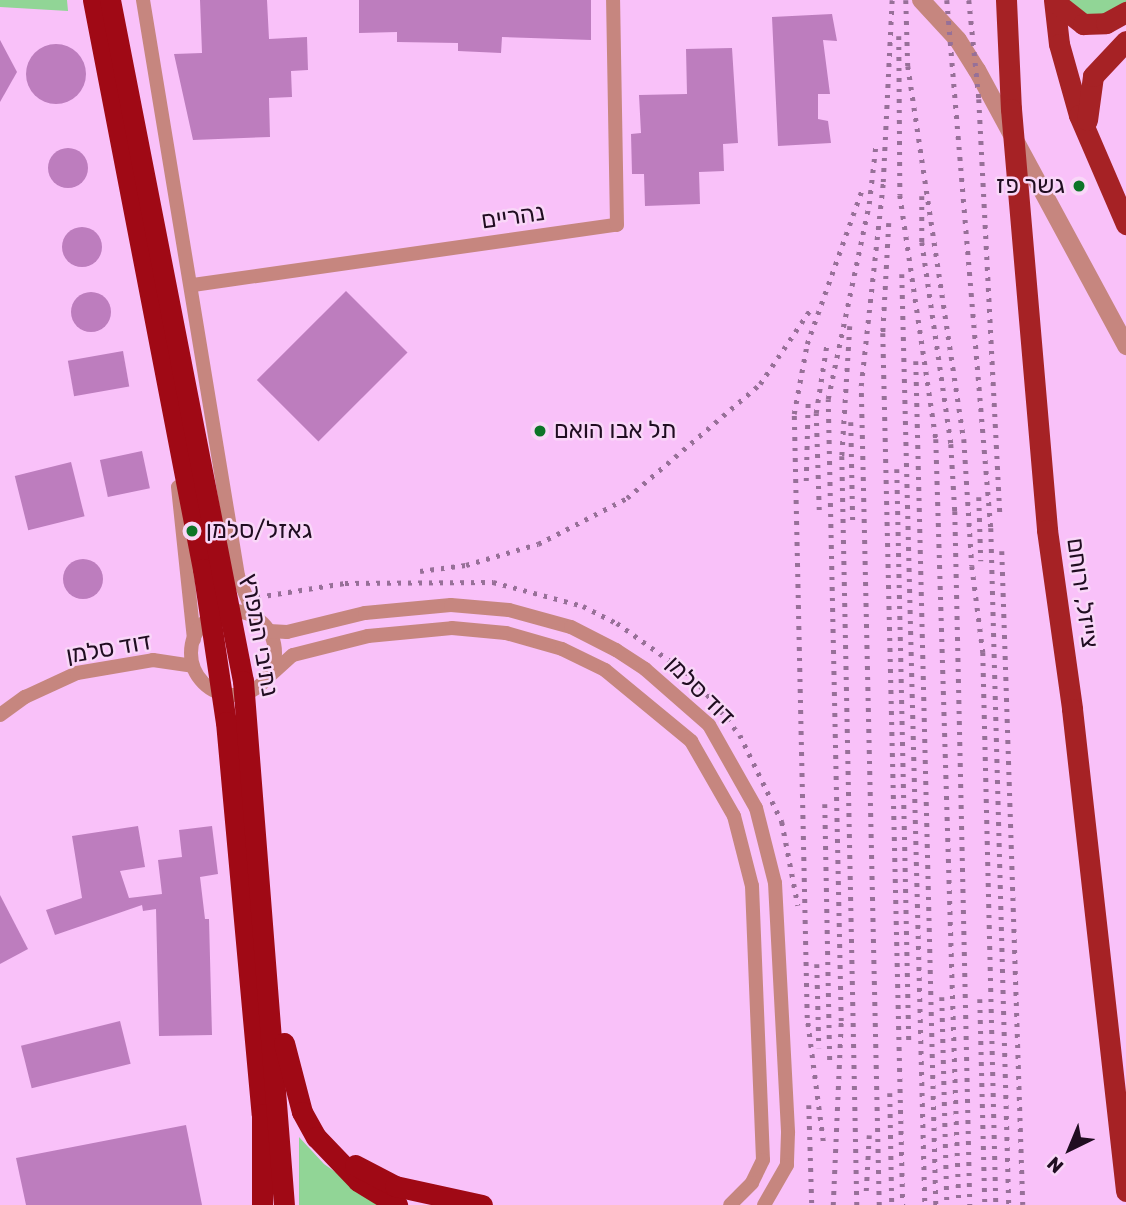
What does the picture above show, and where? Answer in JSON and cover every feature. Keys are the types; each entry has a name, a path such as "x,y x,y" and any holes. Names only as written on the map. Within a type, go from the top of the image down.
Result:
{"highway":[{"name":"נתיבי המפרץ","path":"92,0 203,569 236,718 262,1114 262,1205"},
{"name":"נתיבי המפרץ","path":"110,0 236,718 268,960 285,1205"},
{"name":"צייזל, ירוחם","path":"1006,0 1011,109 1047,530 1072,709 1126,1191"},
{"path":"1054,1 1083,23 1106,23 1126,12"},
{"path":"1054,1 1059,44 1093,149 1126,224"},
{"path":"1093,149 1086,118 1088,87 1105,59 1126,41"},
{"path":"268,960 288,1064 302,1112 336,1160 381,1198 397,1205"},
{"path":"302,1112 360,1170 395,1186 482,1205"}],"street":[{"path":"92,0 169,399 194,639 193,666 199,677 220,693 245,693 266,679 275,655 269,631 256,618 238,576 208,530 190,419 169,399"},
{"path":"143,0 193,285 238,576"},
{"name":"נהריים","path":"193,285 617,225 612,0"},
{"path":"921,0 958,40 1126,346"},
{"name":"דוד סלמן","path":"269,631 287,632 365,613 451,605 509,610 572,627 617,650 645,669 709,725 756,808 775,883 788,1143 787,1165 764,1205"},
{"path":"194,639 209,619 220,614 244,613 256,618"},
{"name":"דוד סלמן","path":"266,679 293,655 368,636 452,628 506,632 562,649 605,670 691,741 734,816 752,886 764,1160 752,1183 730,1205"},
{"name":"דוד סלמן","path":"0,715 24,697 77,673 153,660 193,666"}],"green space":[{"path":"0,0 67,0 68,11 0,7"},
{"path":"1062,0 1126,0 1126,4 1110,14 1084,17"},
{"path":"299,1137 324,1164 382,1205 299,1205"}],"building":[{"path":"200,0 267,0 269,39 307,37 308,70 291,71 292,97 269,98 270,137 193,140 174,54 202,53"},
{"path":"359,0 591,0 591,40 502,37 501,53 458,51 458,43 397,42 397,32 359,33"},
{"path":"832,14 837,41 823,40 830,94 818,94 818,119 828,121 831,143 778,146 772,17"},
{"path":"0,40 17,72 0,102"},
{"path":"50,44 62,44 81,57 86,74 84,86 73,99 62,104 50,104 31,91 26,80 26,68 39,49"},
{"path":"732,48 738,143 723,144 724,171 699,172 700,204 645,206 644,174 632,174 631,134 641,133 639,95 687,94 686,49"},
{"path":"68,148 82,154 88,168 82,182 68,188 54,182 48,168 54,154"},
{"path":"82,227 96,233 102,247 96,261 82,267 68,261 62,247 68,233"},
{"path":"346,291 408,353 318,442 257,380"},
{"path":"91,292 105,298 111,312 105,326 91,332 77,326 71,312 77,298"},
{"path":"123,351 129,386 74,396 68,361"},
{"path":"142,451 150,488 108,497 100,460"},
{"path":"71,462 85,516 28,530 15,476"},
{"path":"83,559 97,565 103,579 97,593 83,599 69,593 63,579 69,565"},
{"path":"138,826 145,867 120,871 129,898 162,894 158,860 182,857 179,830 212,826 218,874 200,877 205,919 209,919 212,1035 159,1036 156,909 143,911 142,905 55,935 46,910 82,898 72,836"},
{"path":"0,895 28,949 0,964"},
{"path":"120,1021 131,1064 32,1088 21,1046"},
{"path":"186,1125 202,1205 26,1205 16,1158"}],"railway":[{"path":"879,1205 861,386 883,182 892,0"},
{"path":"906,0 908,66 964,439 972,566 983,652 996,1205"},
{"path":"947,0 991,528 1009,1205"},
{"path":"969,0 979,99 1000,512"},
{"path":"899,36 900,195 936,439 959,1205"},
{"path":"833,1205 841,1021 828,399 869,204 876,143"},
{"path":"823,1141 807,1018 794,414 807,344 863,187"},
{"path":"922,196 922,242 951,444 955,511 970,1205"},
{"path":"889,223 883,333 903,1205"},
{"path":"902,274 925,1205"},
{"path":"420,571 466,565 538,544 627,498 760,384 812,307"},
{"path":"850,326 842,456 857,1205"},
{"path":"819,510 816,413 827,343"},
{"path":"916,361 936,1205"},
{"path":"806,481 808,397"},
{"path":"851,422 853,524"},
{"path":"897,469 909,1040"},
{"path":"979,497 981,561"},
{"path":"1002,551 1023,1205"},
{"path":"257,597 345,583 493,582 583,606 617,623 694,678 740,735 782,822 798,905"},
{"path":"825,804 830,1063"},
{"path":"817,964 819,1048"},
{"path":"942,997 947,1205"},
{"path":"980,999 985,1205"},
{"path":"890,1093 892,1205"},
{"path":"809,1105 812,1205"},
{"path":"866,1191 869,1135"}],"place":[{"name":"גשר פז","path":"1079,186"},
{"name":"תל אבו הואם","path":"540,431"},
{"name":"גאזל/סלמן","path":"192,531"}]}
